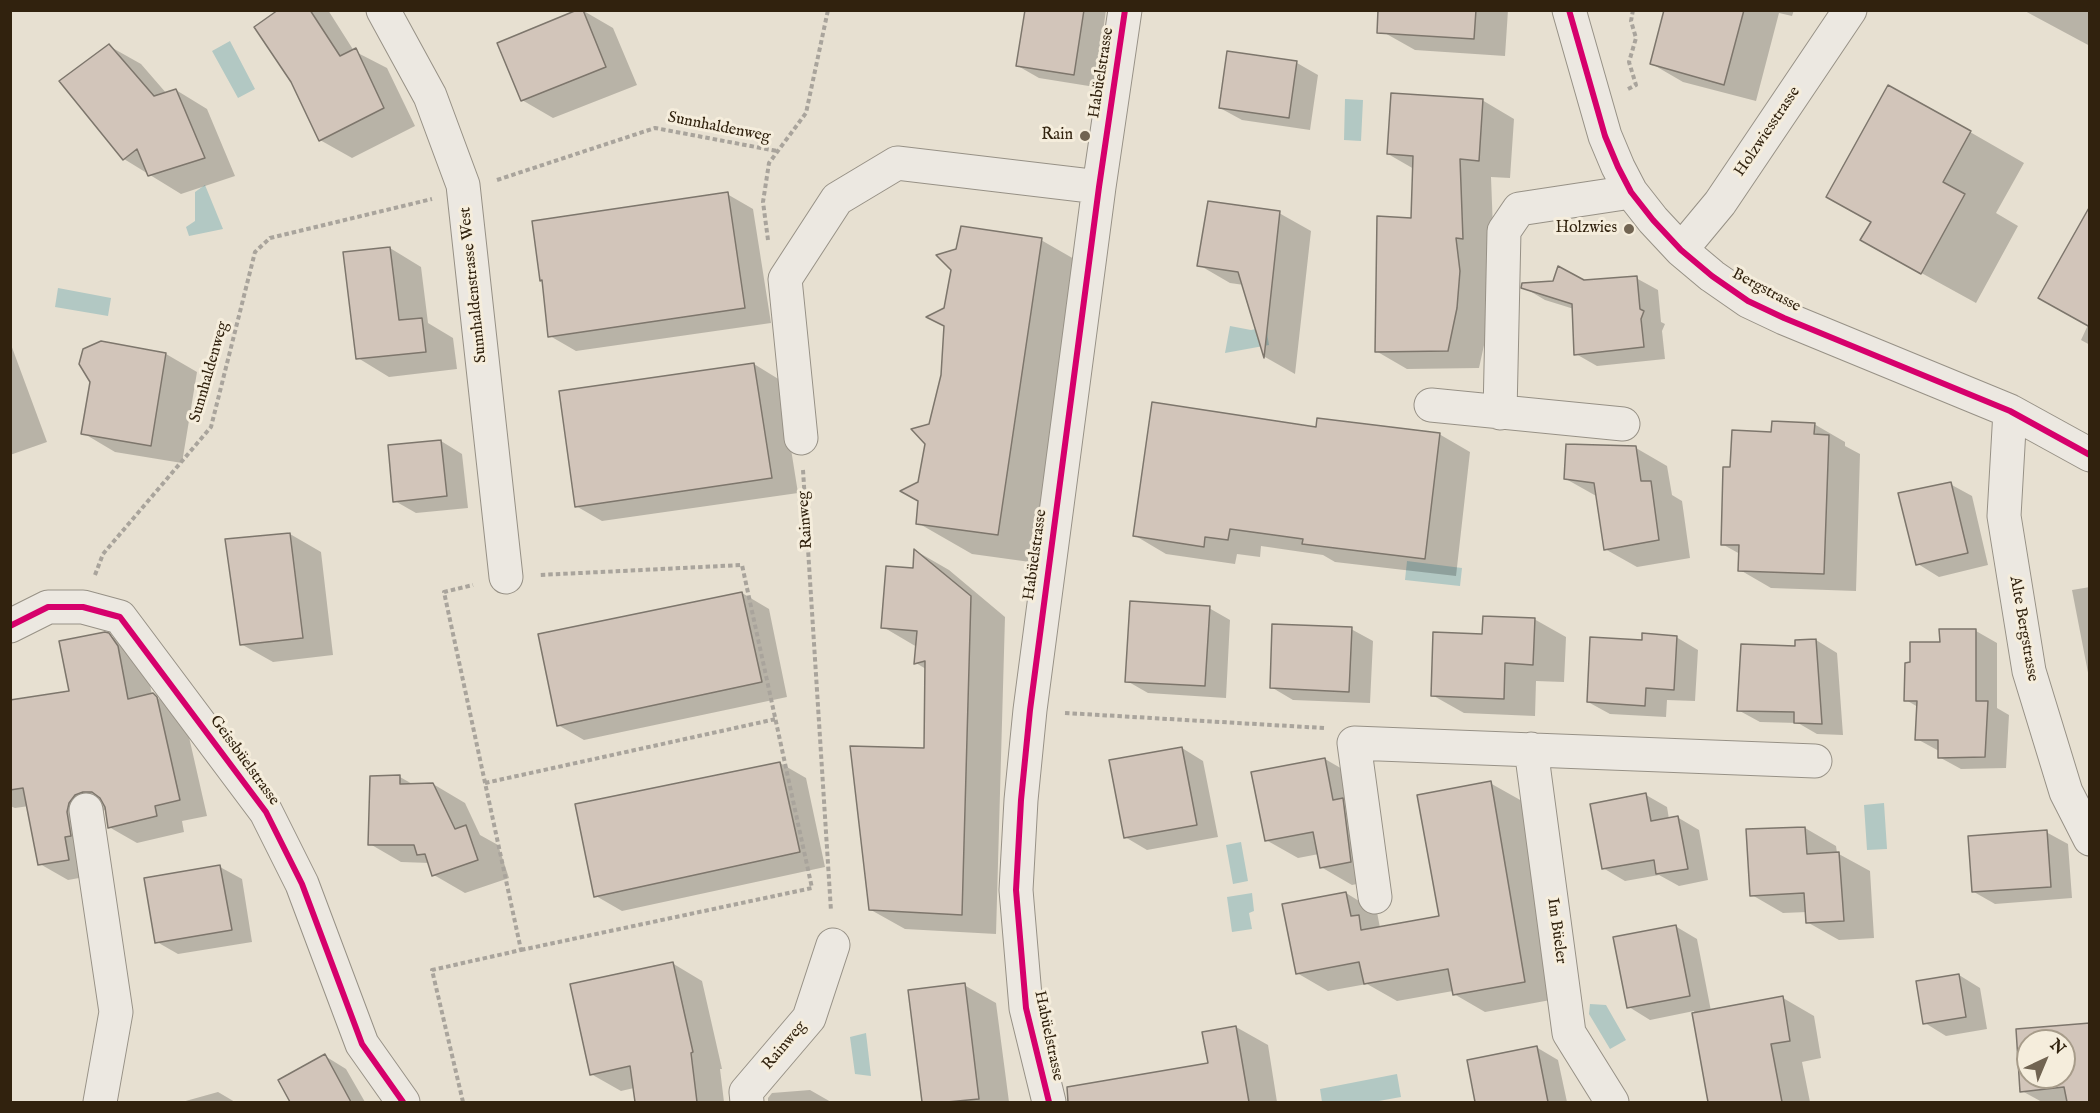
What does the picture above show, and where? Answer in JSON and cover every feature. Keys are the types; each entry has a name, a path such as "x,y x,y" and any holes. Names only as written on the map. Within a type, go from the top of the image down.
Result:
{"street":[{"name":"Sunnhaldenstrasse West","path":"383,10 430,96 463,185 506,577"},
{"name":"Habüelstrasse","path":"1049,1102 1026,1008 1016,890 1021,800 1030,710 1099,187 1125,10"},
{"name":"Bergstrasse","path":"1569,10 1605,136 1618,168 1631,192 1681,250 1739,295 1775,314 2010,411 2090,455"},
{"name":"Holzwiesstrasse","path":"1681,250 1719,203 1850,10"},
{"path":"801,438 784,279 837,199 897,164 1099,187"},
{"path":"1500,413 1504,231 1519,209 1631,192"},
{"path":"1431,405 1623,424"},
{"name":"Alte Bergstrasse","path":"2010,411 2004,516 2029,671 2066,792 2090,839"},
{"name":"Geissbüelstrasse","path":"10,626 48,607 83,607 120,617 266,812 302,884 362,1044 403,1102"},
{"path":"1375,897 1354,742 1815,760"},
{"name":"Im Büeler","path":"1531,748 1569,1033 1612,1102"},
{"path":"86,810 116,1012 100,1102"},
{"name":"Rainweg","path":"747,1102 746,1092 809,1018 833,945"}],"path":[{"path":"784,279 766,234 763,202 769,163 806,113 828,10"},
{"path":"1596,105 1636,85 1629,62 1636,38 1631,21 1633,10"},
{"path":"463,1102 432,970 812,888 742,564 506,577 444,592 521,950"},
{"path":"1064,713 1340,728 1354,742"},
{"path":"485,783 776,719"}],"water":[{"path":"230,41 255,89 238,98 212,51"},
{"path":"1345,99 1363,100 1361,141 1344,140"},
{"path":"205,185 223,229 189,236 186,227 195,221 195,192"},
{"path":"58,288 111,298 108,316 55,307"},
{"path":"1230,326 1251,330 1266,327 1269,345 1225,353"},
{"path":"1407,561 1462,568 1460,586 1405,580"},
{"path":"1884,803 1887,849 1867,850 1864,805"},
{"path":"1241,842 1248,881 1233,884 1226,845"},
{"path":"1252,893 1254,911 1249,913 1252,929 1232,932 1227,897"},
{"path":"1590,1004 1606,1005 1626,1040 1610,1049 1589,1014"},
{"path":"866,1033 871,1076 855,1074 850,1037"},
{"path":"1397,1074 1401,1097 1373,1102 1322,1102 1320,1089"}],"building":[{"path":"278,10 310,10 340,56 356,48 384,108 319,141 291,82 254,27"},
{"path":"577,10 583,10 606,67 521,101 497,43"},
{"path":"1025,10 1084,10 1074,75 1016,66"},
{"path":"1378,10 1476,10 1474,39 1377,33"},
{"path":"1664,10 1744,10 1724,85 1650,64"},
{"path":"109,44 154,96 176,89 205,158 148,176 137,149 123,160 59,81"},
{"path":"1227,51 1297,61 1289,118 1219,108"},
{"path":"1888,85 1971,131 1943,182 1965,194 1921,274 1860,240 1871,222 1826,197"},
{"path":"1391,93 1483,99 1479,161 1460,159 1463,239 1456,238 1460,271 1457,308 1448,351 1375,352 1377,216 1411,218 1413,156 1387,154"},
{"path":"728,192 745,308 548,337 542,280 540,281 532,221"},
{"path":"1208,201 1280,211 1264,358 1238,272 1197,266"},
{"path":"2090,206 2090,327 2038,298"},
{"path":"961,226 1042,238 998,535 916,524 918,501 900,491 918,482 925,444 911,429 929,424 941,375 944,326 926,317 944,308 951,270 936,255 956,249"},
{"path":"390,247 399,320 422,318 426,352 356,359 343,252"},
{"path":"1558,266 1584,280 1637,276 1640,309 1644,311 1641,319 1644,347 1574,355 1572,304 1521,288 1522,283 1553,281"},
{"path":"101,341 166,353 151,446 81,434 90,382 79,364 83,349"},
{"path":"754,363 772,478 575,507 559,391"},
{"path":"1152,402 1316,427 1317,418 1440,433 1425,559 1302,544 1303,539 1230,529 1228,540 1205,537 1204,547 1133,536"},
{"path":"1772,421 1815,423 1814,434 1829,435 1824,574 1738,571 1739,545 1721,545 1723,467 1730,467 1732,430 1771,432"},
{"path":"441,440 447,496 393,502 388,445"},
{"path":"1566,444 1636,446 1641,481 1651,481 1659,540 1604,550 1594,483 1564,479"},
{"path":"1951,482 1968,553 1916,565 1898,493"},
{"path":"290,533 303,638 240,645 225,539"},
{"path":"914,549 971,596 962,915 869,910 850,746 924,748 925,661 914,664 917,631 881,628 886,566 913,568"},
{"path":"742,592 762,682 557,726 538,634"},
{"path":"1130,601 1210,606 1205,686 1125,682"},
{"path":"1483,616 1535,618 1533,665 1505,663 1504,699 1431,696 1433,632 1482,634"},
{"path":"1272,624 1352,627 1349,692 1270,688"},
{"path":"1939,629 1976,629 1976,701 1988,701 1985,757 1938,758 1938,740 1915,740 1917,701 1904,701 1905,663 1910,662 1910,642 1940,642"},
{"path":"109,633 118,646 128,699 153,693 157,697 180,800 155,806 157,816 108,828 105,807 100,798 92,792 75,795 69,803 67,812 71,836 65,837 69,860 38,865 23,788 10,790 10,700 69,691 59,641"},
{"path":"1642,633 1677,636 1674,690 1646,688 1645,706 1587,702 1590,637 1642,640"},
{"path":"1816,639 1822,724 1794,723 1794,712 1737,711 1741,644 1795,646 1795,640"},
{"path":"1182,747 1197,825 1124,838 1109,760"},
{"path":"1325,758 1333,800 1343,798 1351,862 1320,868 1313,832 1265,841 1251,772"},
{"path":"780,762 800,852 594,897 575,804"},
{"path":"400,775 400,784 433,783 455,829 466,825 478,860 432,876 425,854 417,855 414,845 368,845 370,776"},
{"path":"1491,781 1525,982 1453,995 1448,969 1364,984 1359,962 1296,974 1282,904 1346,892 1351,916 1359,915 1361,930 1439,916 1417,795"},
{"path":"1646,793 1651,821 1678,816 1688,869 1656,874 1654,860 1602,869 1590,804"},
{"path":"1805,827 1807,854 1839,852 1844,921 1806,923 1804,893 1750,896 1746,829"},
{"path":"2047,830 2051,887 1972,892 1968,836"},
{"path":"220,865 232,930 155,943 144,878"},
{"path":"1676,925 1690,996 1627,1008 1613,937"},
{"path":"673,962 693,1052 691,1053 697,1102 635,1102 630,1066 590,1075 570,984"},
{"path":"1959,974 1966,1017 1923,1024 1916,981"},
{"path":"965,983 979,1099 922,1102 908,990"},
{"path":"1783,996 1790,1041 1771,1044 1782,1102 1708,1102 1692,1013"},
{"path":"2090,1023 2090,1102 2067,1102 2064,1089 2076,1089 2076,1029 2016,1029"},
{"path":"1236,1026 1249,1102 1068,1102 1067,1087 1208,1063 1202,1032"},
{"path":"1537,1046 1548,1102 1475,1102 1467,1060"},
{"path":"325,1054 351,1102 290,1102 278,1080"},
{"path":"2020,1089 2046,1089 2020,1092"}],"cycle path":[{"path":"1049,1102 1026,1008 1016,890 1021,800 1030,710 1099,187 1125,10"},
{"path":"1569,10 1605,136 1618,167 1631,192 1681,250 1712,276 1748,301 2010,411 2090,455"},
{"path":"10,626 48,607 83,607 120,617 266,812 302,884 362,1044 403,1102"}],"place":[{"name":"Rain","path":"1085,136"},
{"name":"Holzwies","path":"1629,229"}]}
